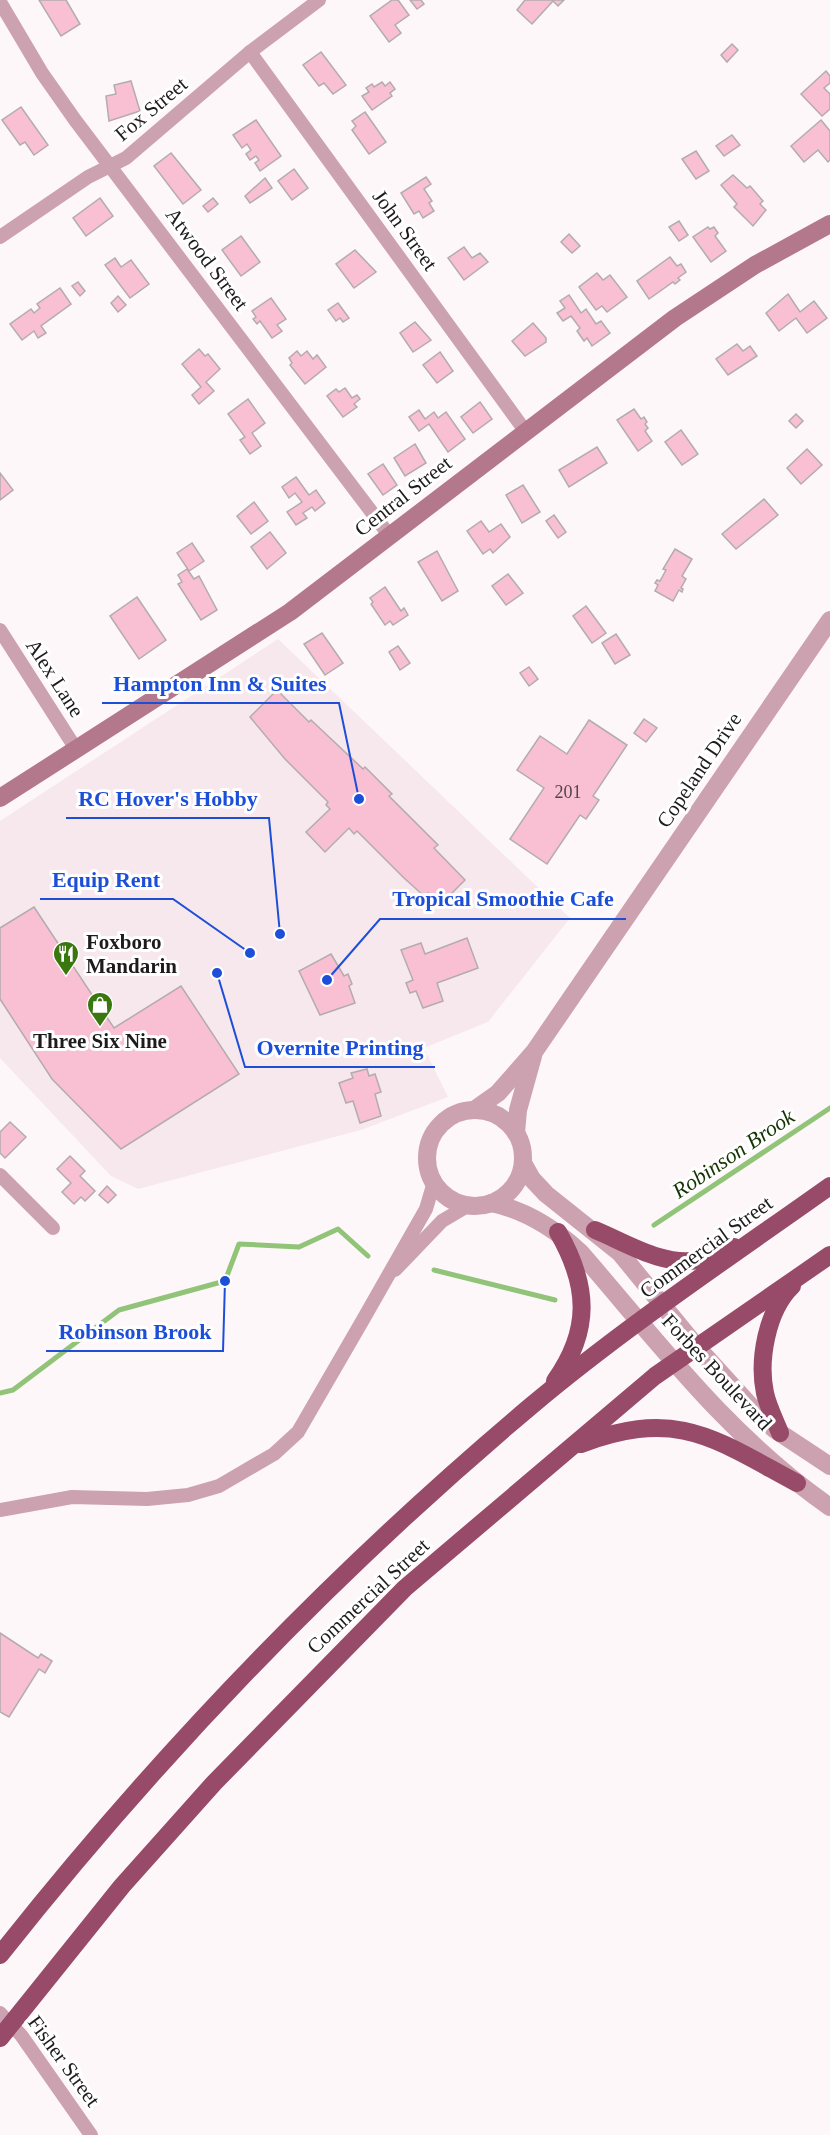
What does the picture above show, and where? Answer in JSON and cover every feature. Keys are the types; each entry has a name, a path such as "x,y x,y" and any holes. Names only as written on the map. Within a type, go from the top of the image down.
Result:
{"highway":[{"name":"Commercial Street","path":"0,1955 208,1710 337,1581 546,1394 750,1242 830,1186"},
{"path":"595,1230 650,1254 681,1260 698,1260 750,1242"},
{"path":"546,1394 570,1359 576,1345 580,1322 580,1282 572,1256 558,1232"},
{"name":"Commercial Street","path":"4,2025 122,1886 214,1783 302,1690 405,1588 673,1362 830,1255"},
{"path":"780,1433 765,1391 764,1351 783,1294 812,1266"},
{"path":"568,1449 623,1431 664,1426 702,1434 797,1483"}],"main road":[{"name":"Central Street","path":"0,798 290,612 722,285 830,224"}],"street":[{"name":"Fox Street","path":"0,237 88,177 126,158 250,52 319,0"},
{"name":"Atwood Street","path":"0,2 42,73 389,536"},
{"name":"John Street","path":"250,52 526,432"},
{"name":"Copeland Drive","path":"534,1052 830,620"},
{"name":"Alex Lane","path":"0,630 76,748"},
{"path":"534,1052 518,1110 516,1133 523,1163 516,1183 509,1191 491,1203 469,1205 449,1198 434,1182 430,1172 428,1150 437,1130 453,1115 474,1110 498,1093 534,1052"},
{"path":"474,1110 494,1114 516,1133"},
{"name":"Forbes Boulevard","path":"523,1163 532,1179 546,1194 595,1230 620,1253 696,1346 757,1413 780,1433 830,1467"},
{"path":"0,1175 52,1228"},
{"path":"0,1510 72,1497 147,1499 188,1495 219,1486 264,1461 297,1432 426,1209 434,1182"},
{"name":"Forbes Boulevard","path":"491,1203 508,1206 558,1232 580,1252 725,1420 797,1483 830,1507"},
{"path":"389,1275 441,1221 469,1205"},
{"name":"Fisher Street","path":"4,2025 91,2135"}],"shaded area":[{"path":"278,639 570,918 488,1022 424,1048 448,1097 361,1130 138,1189 111,1176 0,1058 0,821"}],"building":[{"path":"39,0 66,0 80,24 61,36"},
{"path":"392,0 398,0 409,15 395,25 401,33 389,42 370,16"},
{"path":"410,0 421,0 424,4 417,9"},
{"path":"525,0 564,0 558,6 553,1 532,24 517,10"},
{"path":"732,44 738,50 727,62 721,55"},
{"path":"321,52 346,85 333,94 324,83 319,86 303,65"},
{"path":"826,71 830,76 830,83 824,88 830,94 830,109 822,116 801,94"},
{"path":"131,81 140,111 109,121 106,96 116,94 114,85"},
{"path":"382,82 385,86 390,82 395,89 390,93 392,96 372,110 362,96 369,92 366,88 372,84 374,87"},
{"path":"21,107 48,145 34,155 25,142 20,145 2,120"},
{"path":"365,112 386,142 369,154 352,130 356,126 352,121"},
{"path":"256,120 281,156 260,171 255,163 259,160 256,156 250,160 246,154 251,150 247,144 242,148 233,135"},
{"path":"821,120 830,131 830,160 828,162 818,150 804,162 791,146"},
{"path":"732,135 740,145 724,156 716,146"},
{"path":"696,151 709,171 696,179 682,159"},
{"path":"171,153 201,190 183,204 154,166"},
{"path":"294,169 308,188 292,200 278,181"},
{"path":"733,175 747,188 750,186 763,201 760,204 766,210 753,226 734,207 737,204 721,185"},
{"path":"426,177 431,184 424,189 432,201 429,203 434,211 423,218 419,211 414,214 401,193"},
{"path":"265,178 272,188 250,203 245,196"},
{"path":"100,198 113,216 86,236 73,218"},
{"path":"213,198 218,204 208,212 203,206"},
{"path":"679,221 688,235 679,241 669,227"},
{"path":"708,227 710,229 714,227 718,233 715,236 726,251 711,262 693,237"},
{"path":"569,234 580,246 572,253 561,242"},
{"path":"241,236 260,262 241,276 222,250"},
{"path":"464,247 472,258 480,253 488,262 464,280 448,258"},
{"path":"355,250 376,272 354,288 336,264"},
{"path":"670,257 677,266 681,264 686,272 678,278 680,280 675,284 673,282 649,299 637,281"},
{"path":"115,258 121,267 131,260 149,284 130,298 105,265"},
{"path":"597,273 603,280 610,275 627,297 607,312 602,306 596,310 579,287"},
{"path":"78,282 85,291 80,296 72,286"},
{"path":"60,288 71,304 41,326 46,333 38,338 34,331 22,340 10,324 31,309 34,313 40,308 37,304"},
{"path":"788,294 800,312 814,301 827,318 807,333 796,318 779,331 766,313"},
{"path":"569,295 581,313 586,309 596,324 601,321 610,333 592,346 587,338 584,341 577,331 580,328 571,316 563,321 557,313 565,308 560,301"},
{"path":"118,296 126,305 118,312 111,303"},
{"path":"271,298 286,319 277,325 282,331 272,338 260,321 257,324 253,319 256,317 252,311"},
{"path":"338,303 349,318 343,322 340,318 336,321 328,310"},
{"path":"415,322 431,340 413,352 400,333"},
{"path":"533,323 546,338 546,342 525,356 512,341"},
{"path":"737,344 743,351 750,346 757,356 728,375 716,359"},
{"path":"199,349 205,356 208,354 220,369 206,382 214,391 199,404 192,395 201,387 182,364"},
{"path":"297,351 301,356 307,351 313,359 317,355 326,367 305,384 290,365 292,363 289,358"},
{"path":"440,352 453,371 437,383 423,365"},
{"path":"345,388 352,398 357,395 360,399 354,404 357,407 343,417 327,396 336,389 339,392"},
{"path":"248,399 265,423 252,433 261,446 250,454 240,440 245,437 228,414"},
{"path":"480,402 492,419 473,433 461,417"},
{"path":"634,409 641,419 644,417 647,422 645,424 648,428 645,431 652,441 638,451 617,420"},
{"path":"419,410 425,419 434,412 438,418 446,412 465,439 448,452 429,424 419,431 409,417"},
{"path":"796,414 803,421 796,428 789,421"},
{"path":"681,430 698,454 682,465 665,442"},
{"path":"415,444 426,463 405,476 394,458"},
{"path":"597,447 607,463 569,487 559,470"},
{"path":"807,449 822,465 801,484 787,468"},
{"path":"383,464 397,485 383,495 368,474"},
{"path":"0,473 13,490 0,500"},
{"path":"296,477 309,495 316,490 325,503 315,511 312,507 303,513 307,518 296,525 287,512 302,502 295,493 289,498 282,487"},
{"path":"523,485 540,512 522,523 506,495"},
{"path":"764,499 778,515 736,549 722,534"},
{"path":"254,502 268,521 251,534 237,516"},
{"path":"554,515 566,532 558,538 546,521"},
{"path":"481,521 489,532 501,524 510,537 493,553 490,549 483,554 467,531"},
{"path":"270,532 286,553 267,569 251,547"},
{"path":"192,543 204,561 189,571 177,553"},
{"path":"675,549 692,559 682,576 686,579 681,588 682,592 679,590 673,601 655,591 658,585 655,583 657,580 660,581 666,570 663,569"},
{"path":"437,551 458,591 442,601 418,562"},
{"path":"187,569 194,579 199,576 217,610 201,620 178,584 182,582 178,575"},
{"path":"508,574 523,593 506,605 492,586"},
{"path":"385,587 401,611 404,608 408,615 393,625 390,621 385,625 371,604 373,602 370,598"},
{"path":"137,597 166,640 139,659 110,616"},
{"path":"586,606 606,633 592,643 573,616"},
{"path":"322,633 343,663 325,675 304,644"},
{"path":"616,634 630,655 615,664 602,643"},
{"path":"398,646 410,663 400,670 389,652"},
{"path":"529,667 538,679 529,686 520,673"},
{"path":"277,690 309,722 311,720 392,794 389,796 438,845 434,848 465,880 440,905 428,893 425,897 357,831 354,834 349,828 325,852 306,832 330,809 326,805 328,802 285,759 250,717"},
{"path":"644,719 657,728 646,742 634,733"},
{"path":"589,720 627,745 593,796 599,800 586,819 580,815 547,864 510,839 544,788 517,770 540,736 567,754"},
{"path":"34,907 114,1028 181,986 239,1074 121,1149 52,1079 0,999 0,928"},
{"path":"467,938 478,968 437,983 443,1001 423,1008 416,991 410,993 406,983 413,980 401,950 421,943 425,954"},
{"path":"331,954 344,976 348,974 352,984 349,986 355,1003 320,1015 299,971"},
{"path":"367,1069 369,1076 375,1074 381,1092 375,1094 381,1116 360,1123 353,1101 346,1103 339,1083 353,1078 351,1073"},
{"path":"10,1122 26,1137 5,1158 0,1153 0,1132"},
{"path":"70,1156 85,1171 80,1176 95,1191 85,1201 81,1197 74,1204 62,1192 71,1183 57,1169"},
{"path":"107,1186 116,1195 108,1203 99,1195"},
{"path":"0,1633 38,1658 41,1654 52,1661 45,1673 39,1669 9,1717 0,1712"}],"waterway":[{"name":"Robinson Brook","path":"654,1225 830,1108"},
{"name":"Robinson Brook","path":"0,1393 13,1390 119,1310 225,1281 239,1244 299,1247 338,1229 368,1256"},
{"name":"Robinson Brook","path":"434,1270 555,1300"}],"place":[{"name":"Hampton Inn & Suites","path":"359,799"},
{"name":"RC Hover's Hobby","path":"280,934"},
{"name":"Equip Rent","path":"250,953"},
{"name":"Overnite Printing","path":"217,973"},
{"name":"Foxboro Mandarin","path":"66,977"},
{"name":"Tropical Smoothie Cafe","path":"327,980"},
{"name":"Three Six Nine","path":"100,1028"},
{"name":"Robinson Brook","path":"225,1281"}]}
